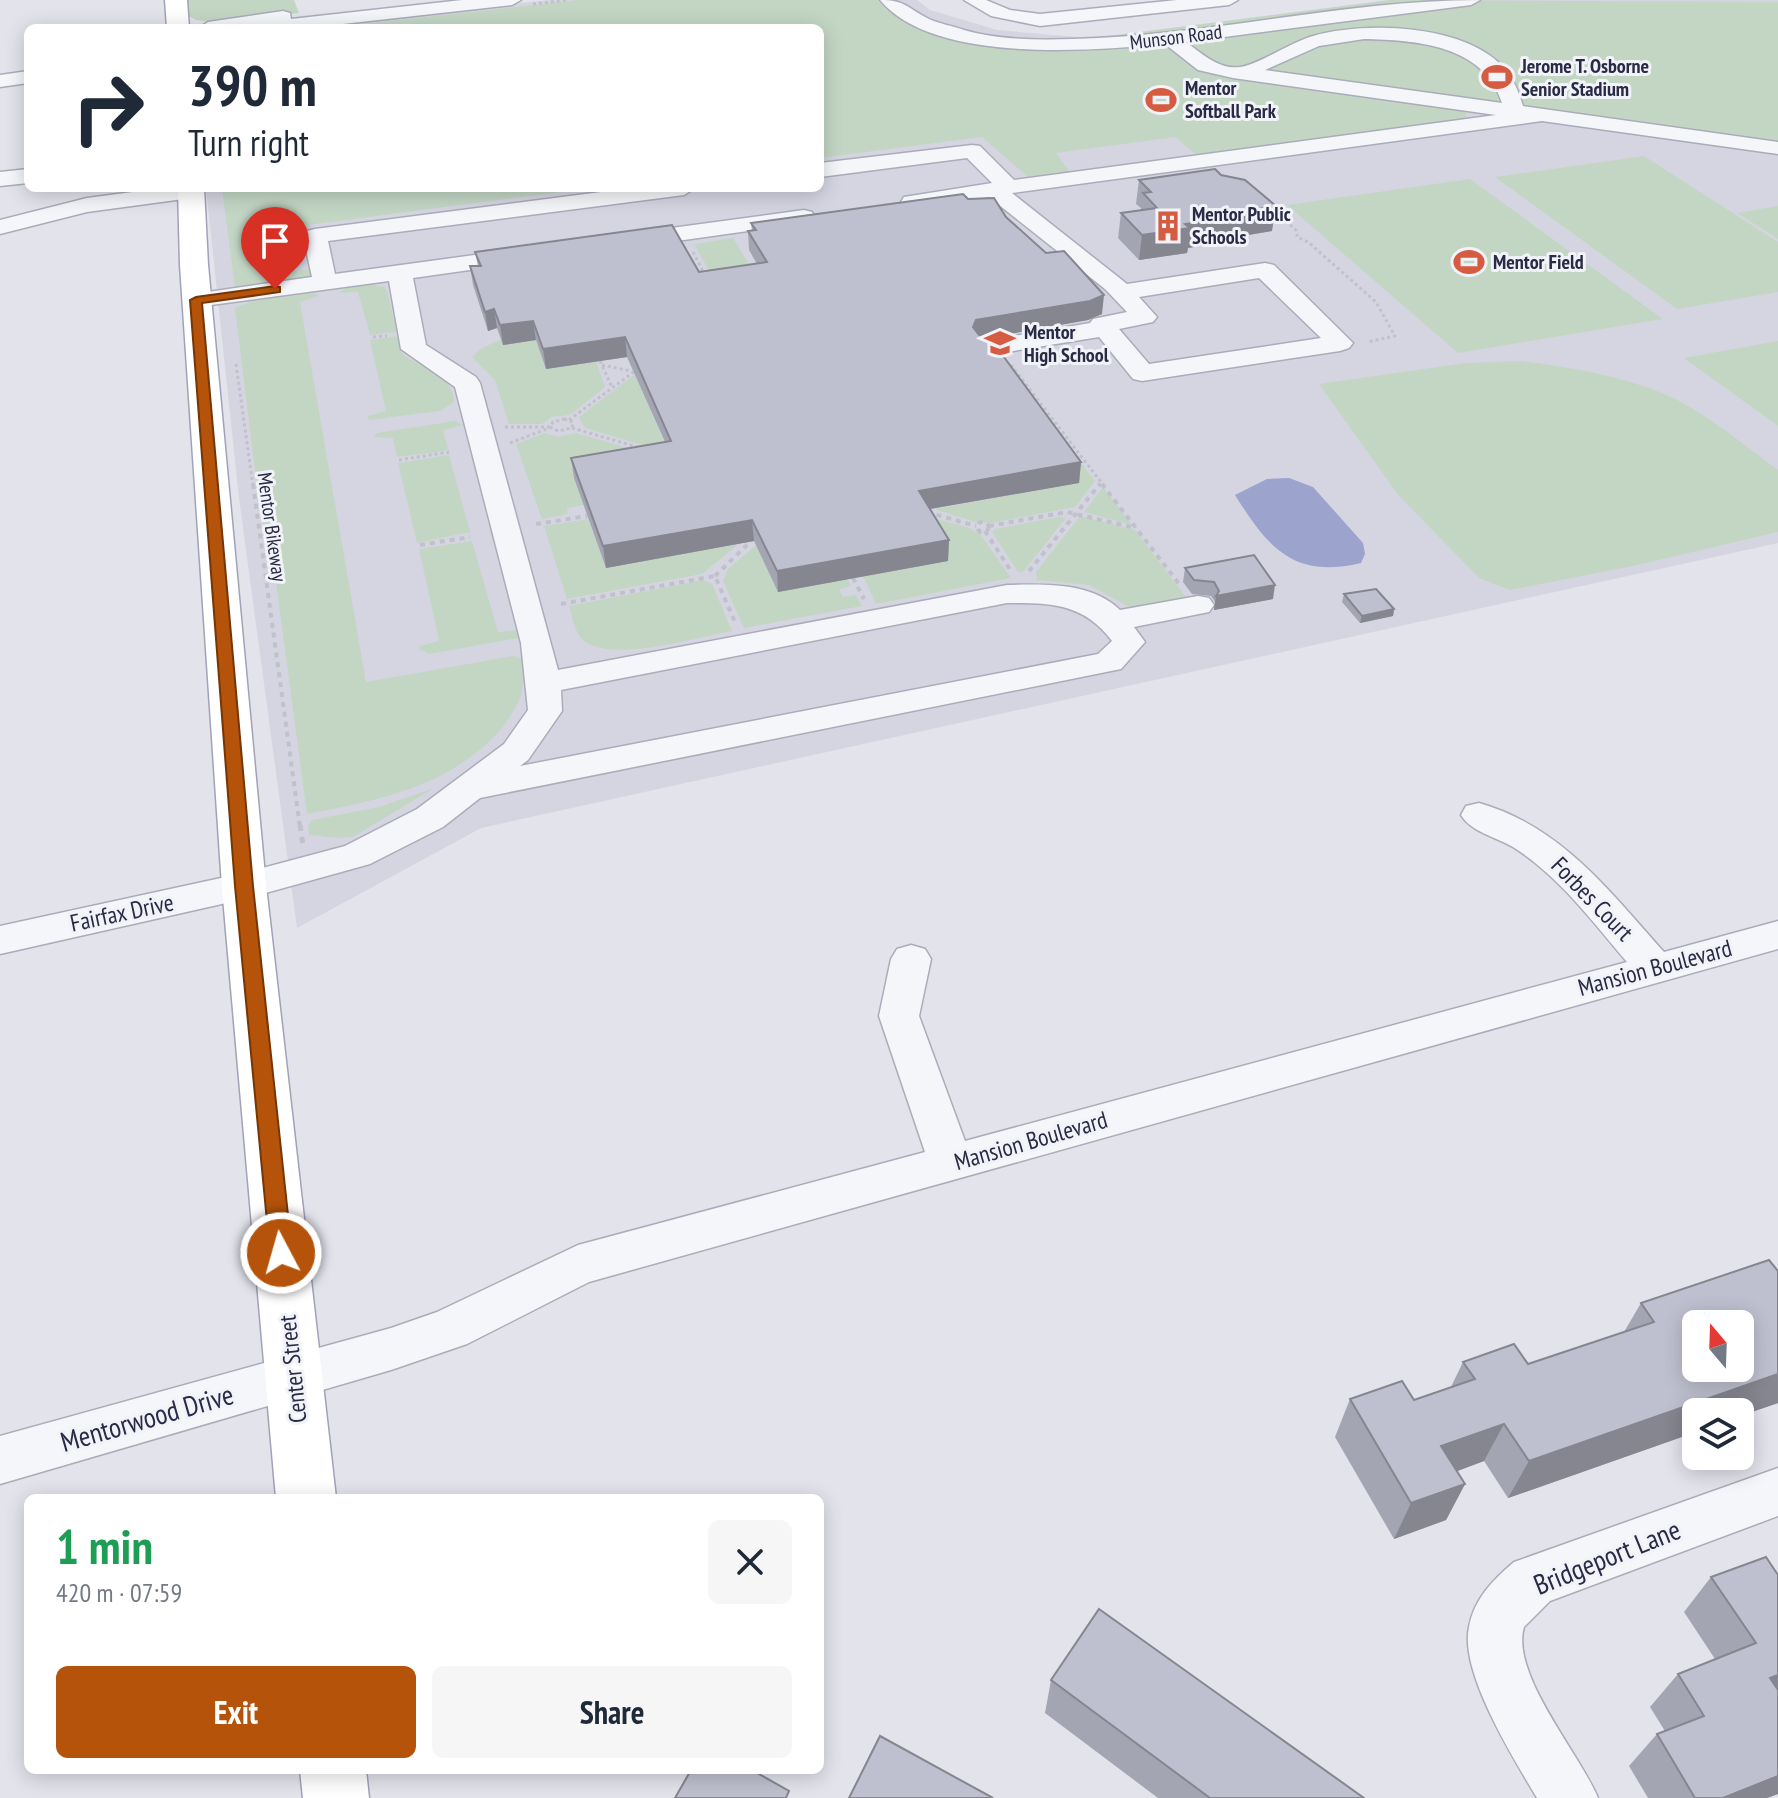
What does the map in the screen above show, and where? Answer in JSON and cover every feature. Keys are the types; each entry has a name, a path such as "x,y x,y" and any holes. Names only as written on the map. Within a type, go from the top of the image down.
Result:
{"main road":[{"path":"176,0 178,24"},
{"name":"Center Street","path":"191,192 211,298 244,886 306,1494"},
{"path":"333,1774 336,1798"}],"street":[{"path":"220,24 437,0"},
{"path":"293,24 512,0"},
{"name":"Munson Road","path":"889,0 928,24 984,39 1058,46 1110,45 1432,2 1471,0"},
{"path":"973,0 1014,17 1040,20 1129,6 1229,0"},
{"path":"1243,73 1322,39 1359,34 1409,35 1465,52 1496,71 1511,97 1514,111"},
{"path":"1169,38 1205,66 1243,73 1778,148"},
{"path":"0,81 24,78"},
{"path":"885,205 1086,175 1543,115"},
{"path":"824,170 972,151 1001,189 1122,292 1144,317 1102,324 1142,373 1340,343"},
{"path":"0,179 24,176"},
{"path":"0,227 87,205 177,192"},
{"path":"325,283 315,236 653,192"},
{"path":"607,244 823,214"},
{"path":"211,298 544,253"},
{"path":"1122,292 1265,270 1340,343"},
{"path":"400,272 414,349 467,383 544,683 1007,594 1044,593 1092,601 1115,621 1129,642 1109,662 469,788"},
{"path":"993,346 1105,328"},
{"path":"1115,621 1196,605"},
{"name":"Fairfax Drive","path":"0,940 244,886 357,855 430,818 516,752 545,711 544,683"},
{"name":"Forbes Court","path":"1479,815 1525,838 1561,862 1656,968"},
{"name":"Mansion Boulevard","path":"294,1376 450,1329 578,1265 1778,935"},
{"path":"911,959 899,1016 951,1164"},
{"name":"Mentorwood Drive","path":"0,1460 294,1376"},
{"name":"Bridgeport Lane","path":"1569,1798 1497,1664 1495,1629 1507,1603 1533,1581 1778,1492"}],"path":[{"path":"1268,205 1297,231 1297,237 1308,242 1376,302 1395,336 1356,344 1340,343"},
{"path":"687,241 707,278"},
{"name":"Mentor Bikeway","path":"211,298 307,869"},
{"path":"993,346 1196,605"},
{"path":"612,387 601,363 632,371"},
{"path":"509,444 550,427 556,420 569,420 632,371 642,367"},
{"path":"1024,401 1037,399"},
{"path":"569,420 574,424 572,428"},
{"path":"504,427 550,427 562,432 572,428 641,448"},
{"path":"1060,443 1070,441"},
{"path":"399,460 449,452"},
{"path":"923,510 985,531 1019,581 1102,482"},
{"path":"976,526 1077,513 1137,528"},
{"path":"536,524 587,516"},
{"path":"985,531 989,526"},
{"path":"420,545 470,537"},
{"path":"561,604 715,576 750,542"},
{"path":"715,576 740,634"}],"shaded area":[{"name":"Mentor High School","path":"549,0 917,0 930,10 997,30 1100,39 1390,0 1778,0 1778,543 481,828 297,928 239,498 206,192 824,192 824,24 313,24"}],"green space":[{"path":"186,0 294,0 299,13 217,22 196,20 189,16"},
{"path":"578,0 877,0 886,10 910,22 1023,47 1390,0 1778,2 1778,152 1466,112 1466,119 1197,155 1175,137 1056,153 1070,172 1028,177 982,137 824,157 824,24 363,24"},
{"path":"1644,156 1778,242 1778,292 1677,309 1495,177"},
{"name":"Mentor Field","path":"1470,179 1663,319 1458,353 1287,205"},
{"path":"223,192 560,192 307,225 305,232 288,236 294,271 313,269 313,274 306,278 235,287"},
{"path":"1778,206 1778,239 1737,213"},
{"path":"733,238 752,269 711,274 694,244"},
{"path":"369,284 384,287 387,291 397,332 370,335 358,292 339,293 348,286"},
{"path":"314,293 319,296 300,302 366,682 513,656 522,659 523,682 517,705 502,728 460,764 412,788 307,814 276,582 258,496 235,308 252,301"},
{"path":"398,336 403,355 443,379 453,394 454,402 440,411 369,420 368,416 386,411 370,340"},
{"path":"501,339 536,340 546,369 596,361 605,387 570,415 551,417 542,424 509,424 495,380 472,357"},
{"path":"1778,341 1778,426 1684,358"},
{"path":"1523,361 1586,371 1634,383 1684,403 1716,424 1778,470 1778,532 1633,566 1510,590 1479,578 1399,496 1319,384 1466,363"},
{"path":"635,374 669,453 585,428 579,417"},
{"path":"455,421 463,425 443,430 448,449 444,451 397,457 393,438 373,437 377,433"},
{"path":"545,433 558,437 576,433 674,461 574,479 584,505 567,508 568,514 542,519 516,444"},
{"path":"1066,447 1095,481 1075,507 991,523 975,522 934,509 1078,483"},
{"path":"449,455 470,532 417,543 398,463"},
{"path":"1103,487 1132,525 1084,512"},
{"path":"921,515 967,527 980,534 1011,578 876,604 863,576"},
{"path":"1080,516 1135,530 1189,601 1135,610 1089,585 1037,580 1036,572"},
{"path":"1066,518 1023,572 1018,572 992,532 995,529"},
{"path":"588,519 606,567 739,544 702,574 567,599 544,526"},
{"path":"472,541 498,632 518,630 522,634 518,638 429,654 419,649 420,646 439,641 419,549"},
{"path":"756,545 847,579 851,586 839,589 843,597 856,595 862,606 744,628 723,581 728,569"},
{"path":"703,580 712,584 732,631 655,647 613,650 596,647 580,637 569,606"},
{"path":"434,788 353,837 309,835 308,826 312,820 379,807"}],"water":[{"path":"1289,478 1313,487 1363,543 1365,554 1361,563 1318,567 1286,555 1260,531 1235,495 1267,479"}],"building":[{"path":"1215,169 1221,175 1245,180 1276,206 1185,224 1190,228 1142,235 1121,213 1157,208 1143,193 1151,192 1139,180"},
{"name":"Mentor High School","path":"963,194 968,199 994,198 1006,217 1046,253 1064,251 1104,295 1090,301 976,320 973,327 979,335 990,338 1081,462 919,491 949,540 777,571 752,520 603,546 571,458 671,441 625,337 543,349 533,321 500,325 494,309 485,312 470,266 481,266 475,252 672,225 699,272 767,262 748,231 756,230 751,223"},
{"path":"1254,555 1275,585 1216,596 1219,591 1214,582 1194,580 1185,568"},
{"path":"1376,589 1394,609 1362,616 1344,594"},
{"path":"1769,1260 1778,1271 1778,1374 1709,1398 1682,1398 1682,1408 1529,1461 1504,1424 1441,1446 1465,1484 1411,1503 1350,1399 1402,1381 1414,1400 1475,1379 1463,1362 1514,1344 1528,1364 1654,1322 1641,1303"},
{"path":"1766,1557 1778,1575 1778,1675 1770,1678 1778,1690 1778,1776 1723,1798 1695,1798 1657,1734 1704,1716 1678,1674 1756,1643 1711,1577"},
{"path":"1099,1609 1364,1798 1210,1798 1051,1680"},
{"path":"880,1736 993,1798 849,1798"},
{"path":"689,1774 759,1774 789,1791 786,1798 675,1798"}],"place":[{"name":"Jerome T. Osborne Senior Stadium","path":"1497,77"},
{"name":"Mentor Softball Park","path":"1161,100"},
{"name":"Mentor Public Schools","path":"1168,226"},
{"name":"Mentor Field","path":"1469,262"},
{"name":"Mentor High School","path":"1000,343"}],"route":[{"path":"275,289 196,300 244,886 281,1253"}]}
